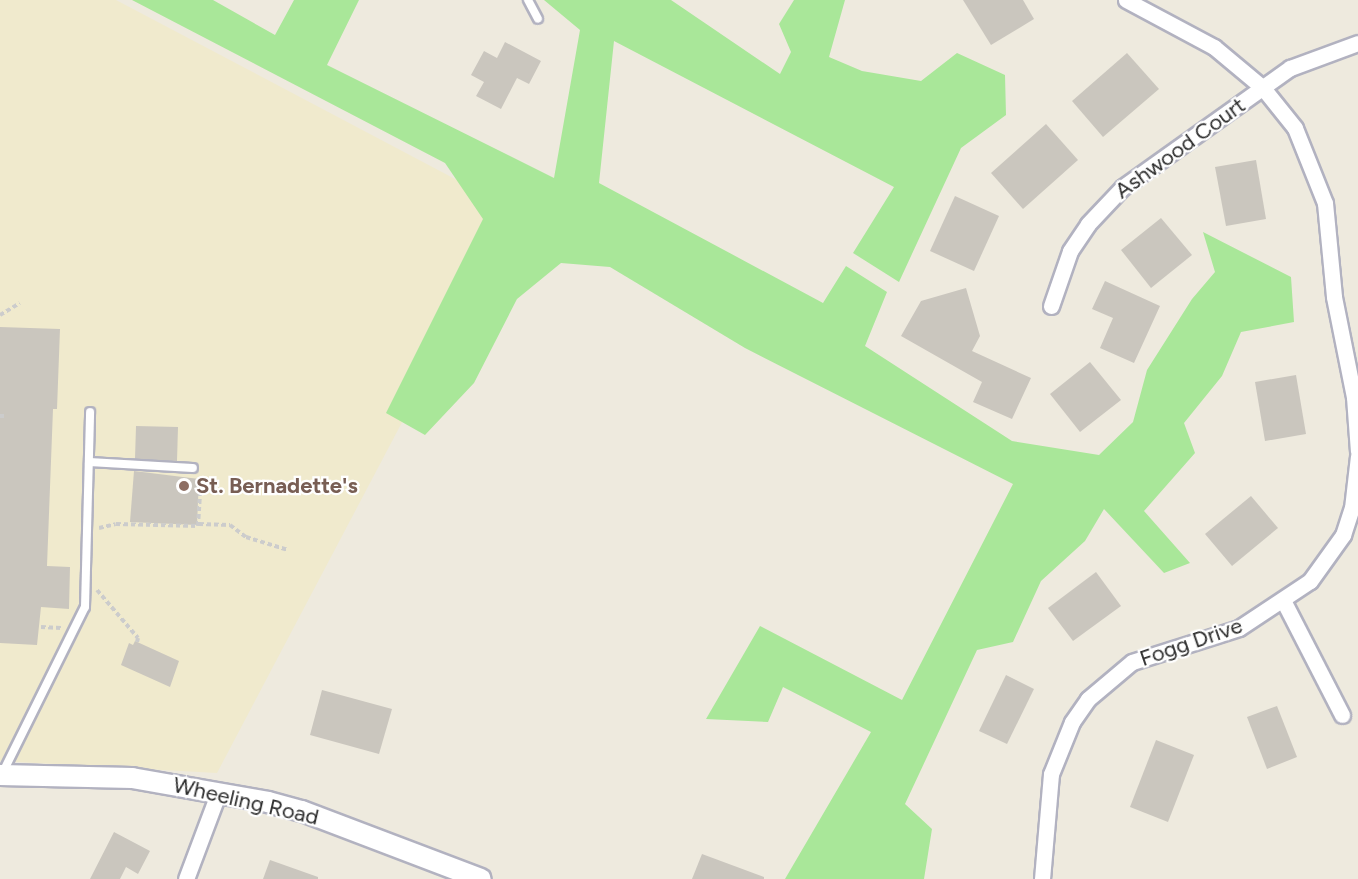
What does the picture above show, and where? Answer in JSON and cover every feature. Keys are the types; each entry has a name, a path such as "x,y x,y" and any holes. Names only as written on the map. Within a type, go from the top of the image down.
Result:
{"street":[{"path":"1126,0 1214,47 1263,88 1295,128 1325,203 1334,297 1354,397 1358,451"},
{"name":"Ashwood Court","path":"1051,306 1070,251 1103,206 1166,154 1263,88 1314,56 1358,43"},
{"name":"Fogg Drive","path":"1042,879 1051,774 1072,722 1088,699 1132,662 1239,628 1284,602 1310,581 1343,535 1352,508 1358,456"},
{"path":"1284,602 1342,715"},
{"name":"Wheeling Road","path":"1,775 132,778 219,791 303,811 481,879"},
{"path":"186,879 219,791"}],"lane":[{"path":"528,0 538,19"},
{"path":"1,775 81,620 88,587 86,531 90,412"},
{"path":"89,462 193,468"}],"path":[{"path":"0,315 20,303"},
{"path":"193,468 201,477 199,524"},
{"path":"86,531 116,524 194,528 199,524 230,525 246,537 288,550"},
{"path":"88,587 99,591 138,638 137,642"}],"shaded area":[{"name":"St. Bernadette's","path":"0,0 116,0 514,210 217,773 0,761"}],"green space":[{"path":"132,0 213,0 275,35 294,0 359,0 327,65 554,178 580,30 544,0 671,0 780,74 791,52 779,24 794,0 845,0 829,57 862,71 921,81 957,53 1005,75 1006,115 961,148 899,282 853,253 894,187 614,41 599,183 823,303 846,266 887,292 865,346 1012,441 1099,455 1133,422 1147,370 1192,299 1215,272 1203,232 1291,277 1294,322 1241,332 1222,376 1184,423 1195,453 1144,511 1190,563 1164,573 1104,509 1085,541 1041,581 1013,642 977,650 905,804 932,829 924,879 785,879 871,732 783,687 768,722 706,719 760,626 902,700 1013,484 745,348 610,267 561,263 517,299 474,383 425,435 386,413 483,219 445,163"}],"building":[{"path":"963,0 1023,0 1034,19 991,45"},
{"path":"505,42 541,61 529,84 517,78 501,109 476,96 484,82 471,75 484,51 497,58"},
{"path":"1127,53 1159,89 1103,137 1072,101"},
{"path":"1046,124 1078,160 1023,209 991,173"},
{"path":"1256,160 1266,219 1226,226 1215,167"},
{"path":"955,196 999,216 974,271 930,251"},
{"path":"1161,218 1192,255 1151,288 1121,250"},
{"path":"1105,281 1160,306 1134,363 1100,348 1113,318 1092,309"},
{"path":"966,288 980,336 972,351 1031,378 1012,419 973,402 982,382 901,336 921,301"},
{"path":"0,327 60,329 57,409 53,409 47,566 70,567 69,609 41,607 37,645 0,643"},
{"path":"1090,362 1121,400 1080,432 1050,394"},
{"path":"1296,375 1306,434 1265,441 1255,382"},
{"path":"136,426 178,427 177,461 135,459"},
{"path":"134,471 199,479 197,525 130,522"},
{"path":"1251,496 1278,528 1232,566 1205,534"},
{"path":"1096,572 1121,606 1073,641 1048,608"},
{"path":"135,641 179,661 170,687 121,665 129,643 133,645"},
{"path":"1006,675 1034,689 1007,744 979,731"},
{"path":"322,690 392,709 379,754 310,735"},
{"path":"1277,706 1297,757 1267,769 1247,717"},
{"path":"1156,740 1194,755 1168,822 1130,807"},
{"path":"114,832 150,851 138,874 126,867 120,879 90,879"},
{"path":"702,854 764,877 764,879 692,879"},
{"path":"270,860 318,877 318,879 263,879"}],"place":[{"name":"St. Bernadette's","path":"184,486"}]}
